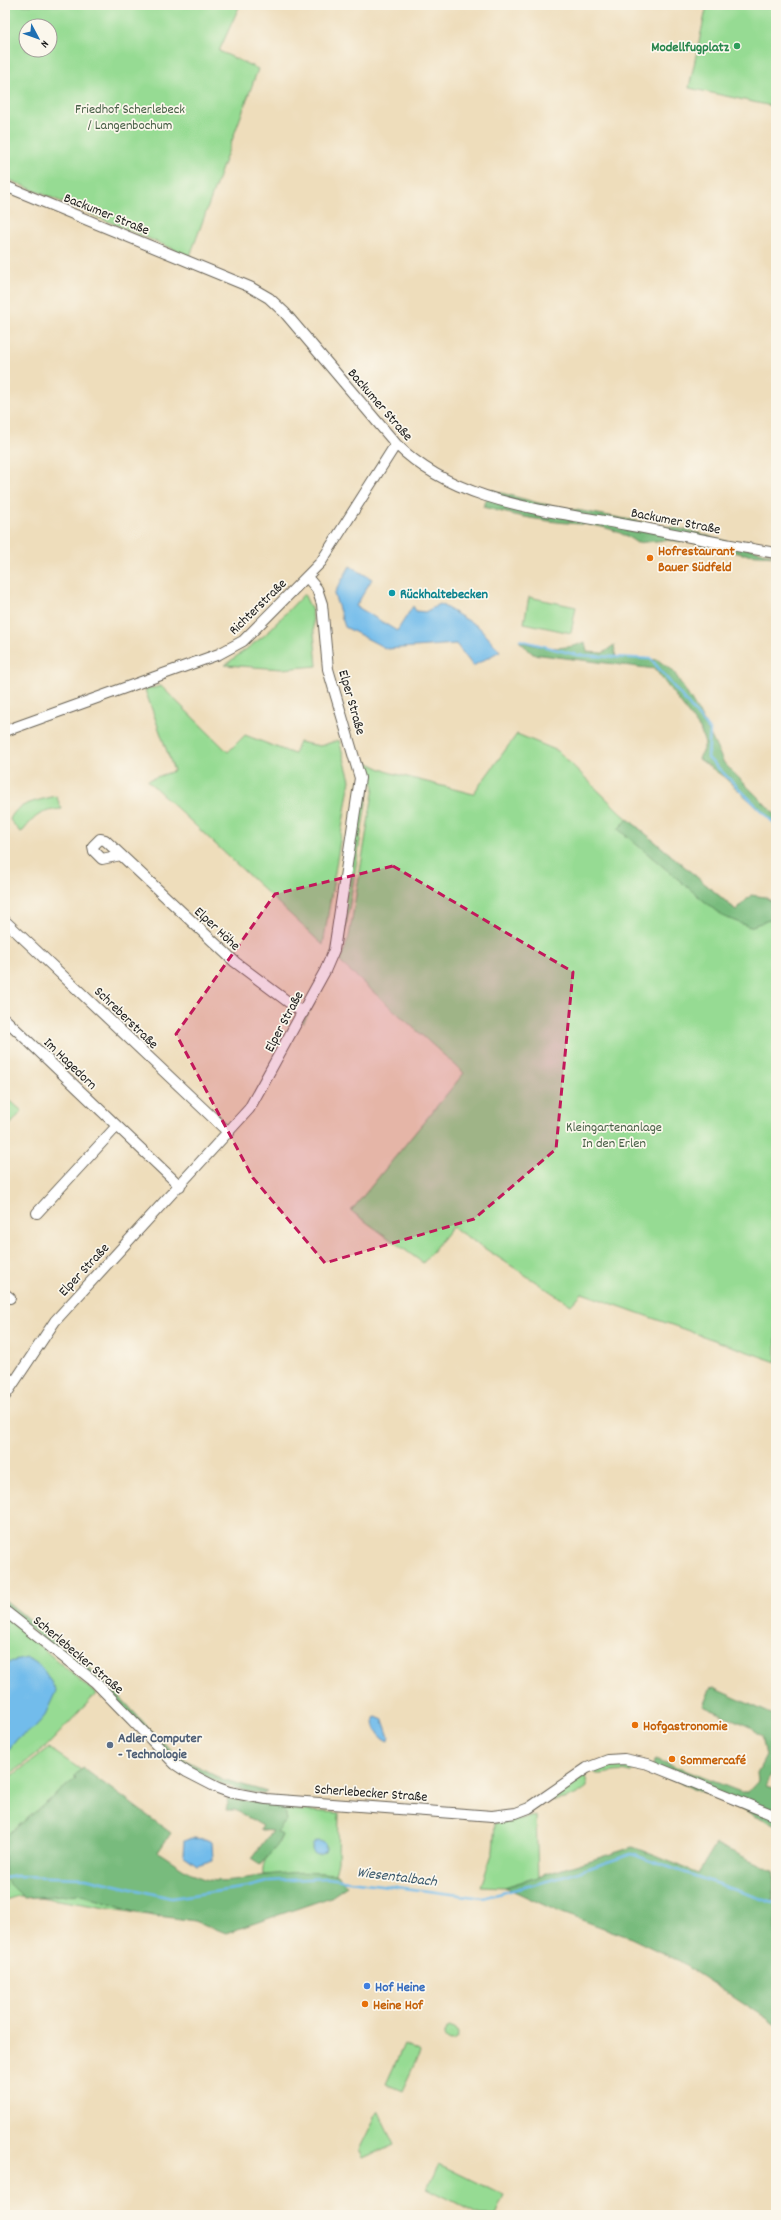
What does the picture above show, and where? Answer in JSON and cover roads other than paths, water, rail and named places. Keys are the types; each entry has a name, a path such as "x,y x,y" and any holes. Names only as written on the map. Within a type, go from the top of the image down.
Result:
{"street":[{"name":"Backumer Straße","path":"5,186 191,262 269,298 285,313 396,444 410,458 458,487 478,494 552,511 776,553"},
{"name":"Richterstraße","path":"5,731 229,650 243,641 307,577 330,549 396,444"},
{"name":"Elper Straße","path":"5,1396 55,1321 249,1110 303,1013 334,950 360,778 328,668 322,604 317,589 307,577"},
{"name":"Elper Höhe","path":"121,855 235,962 303,1013"},
{"name":"Schreberstraße","path":"5,921 229,1133"},
{"name":"Im Hagedorn","path":"5,1020 180,1186"},
{"path":"38,1214 117,1126"},
{"path":"5,1375 14,1382"},
{"name":"Scherlebecker Straße","path":"5,1611 95,1682 175,1764 206,1783 229,1792 266,1799 492,1816 516,1813 529,1808 587,1768 608,1760 624,1759 648,1764 776,1816"}],"water":[{"path":"350,566 372,579 356,606 397,631 413,606 416,611 425,612 440,604 479,627 500,651 473,666 456,644 387,649 345,627 334,594"},
{"path":"27,1658 41,1667 56,1691 44,1717 34,1728 18,1738 5,1754 5,1663"},
{"path":"376,1717 383,1720 389,1737 388,1741 377,1732 374,1725 374,1718"},
{"path":"191,1838 205,1839 212,1842 213,1860 197,1865 183,1855 184,1841"},
{"path":"319,1841 324,1843 326,1848 324,1853 319,1855 314,1853 312,1848 314,1843"}],"waterway":[{"path":"520,640 577,655 651,659 710,731 708,758 776,825"},
{"name":"Wiesentalbach","path":"5,1878 17,1876 86,1878 171,1898 248,1887 270,1881 326,1878 483,1898 566,1876 631,1854 776,1904"}],"place":[{"name":"Modellfugplatz","path":"737,46"},
{"name":"Hofrestaurant Bauer Südfeld","path":"650,558"},
{"name":"Rückhaltebecken","path":"392,593"},
{"name":"Hofgastronomie","path":"635,1725"},
{"name":"Adler Computer - Technologie","path":"110,1745"},
{"name":"Sommercafé","path":"672,1759"},
{"name":"Hof Heine","path":"367,1986"},
{"name":"Heine Hof","path":"365,2004"}],"park label":[{"name":"Friedhof Scherlebeck / Langenbochum","path":"130,116"},
{"name":"Kleingartenanlage In den Erlen","path":"614,1134"}]}
